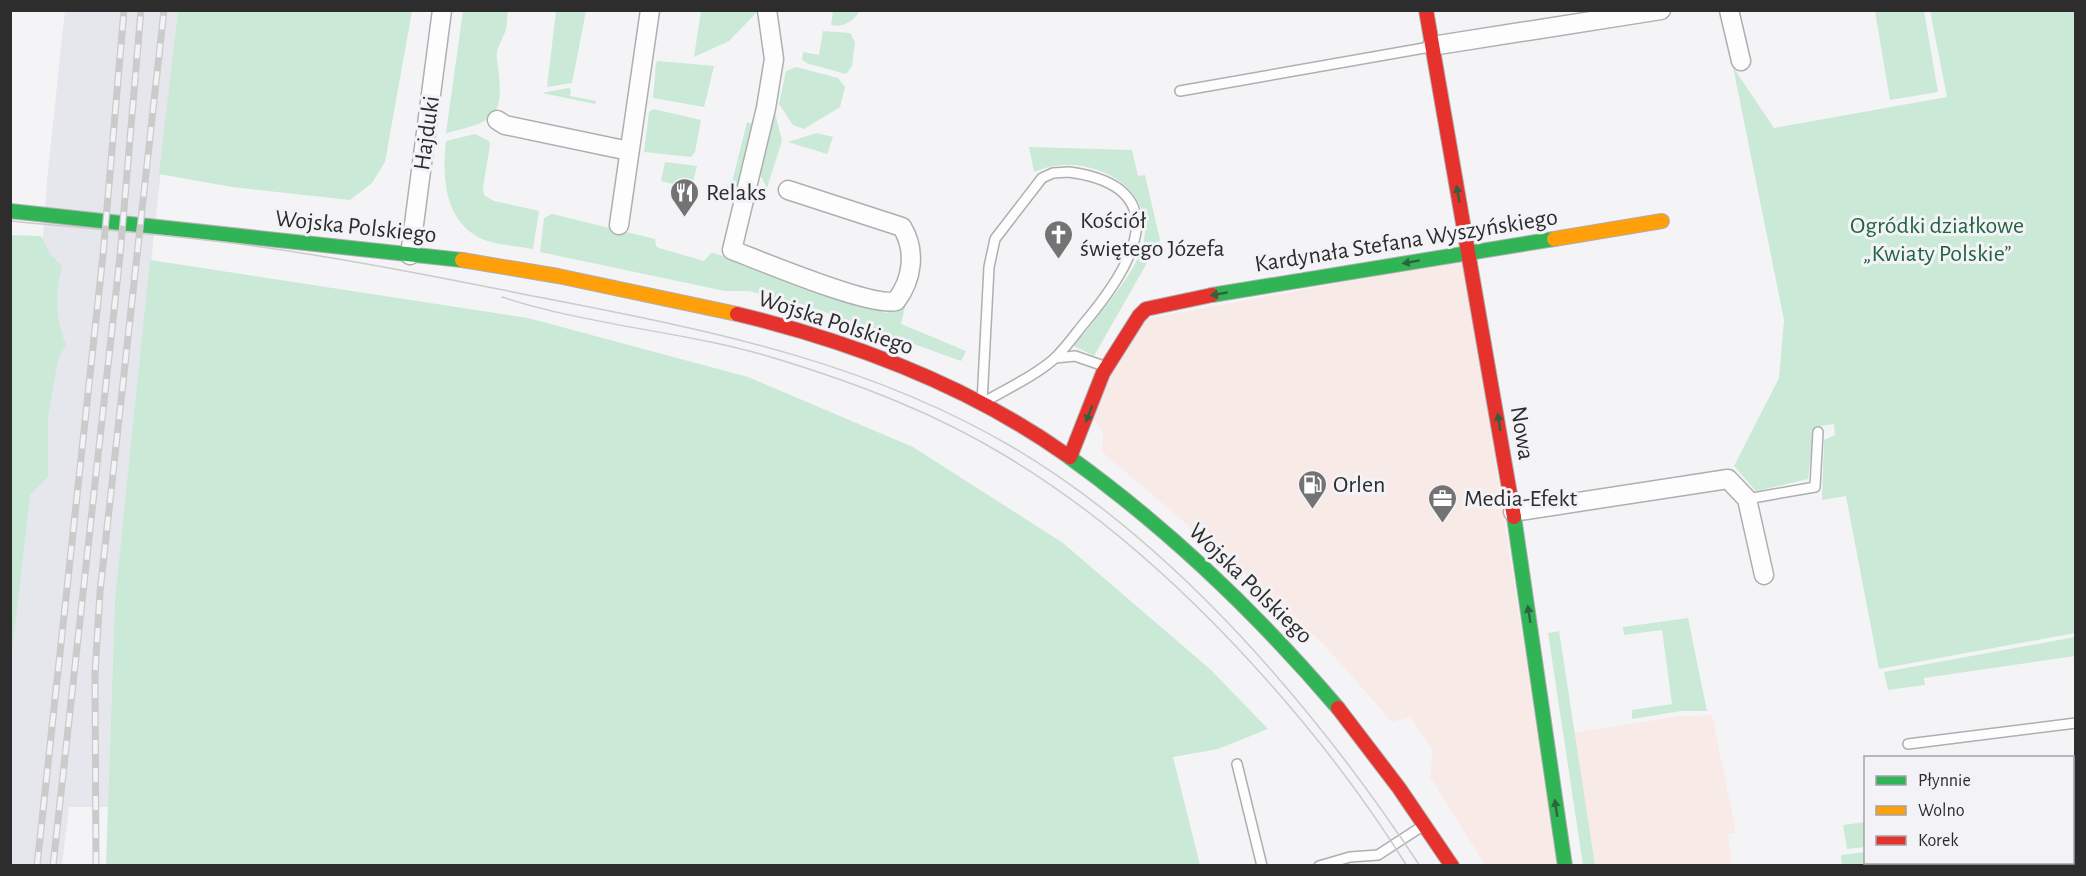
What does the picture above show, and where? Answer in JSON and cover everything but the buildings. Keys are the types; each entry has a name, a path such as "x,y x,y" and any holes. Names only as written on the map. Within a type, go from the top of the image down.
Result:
{"street":[{"name":"Hajduki","path":"410,255 442,10"},
{"path":"619,225 650,10"},
{"path":"767,10 774,59 766,108 732,250 844,291 882,302 896,301 905,285 913,254 910,241 902,227 788,190"},
{"name":"Nowa","path":"1426,10 1513,512 1565,866"},
{"path":"1432,46 1661,10"},
{"path":"1729,10 1741,61"},
{"path":"497,120 505,125 629,151"},
{"name":"Wojska Polskiego","path":"10,211 410,255 541,273 748,315 874,355 933,378 982,403 1070,457 1129,500 1183,547 1299,660 1388,769 1452,866"},
{"name":"Kardynała Stefana Wyszyńskiego","path":"1070,457 1107,367 1132,326 1146,309 1211,295 1662,221"},
{"path":"1513,512 1728,479 1747,499 1764,575"}],"lane":[{"path":"1180,91 1432,46"},
{"path":"1069,172 1107,181 1121,192 1132,207 1138,223 1136,240 1130,255 1102,301 1055,358 982,403 988,276 995,239 1042,178 1053,173 1069,172"},
{"path":"1055,358 1075,356 1107,367"},
{"path":"1747,499 1815,487 1818,432"},
{"path":"1908,744 2076,723"},
{"path":"1237,764 1263,866"},
{"path":"1319,866 1350,857 1378,855 1426,824"}],"shaded area":[{"path":"65,11 178,11 115,599 108,807 69,807 62,865 11,866 11,667 48,170"},
{"path":"1464,260 1558,865 1485,865 1430,777 1433,750 1410,717 1392,722 1327,648 1290,612 1102,452 1103,431 1094,419 1108,377 1145,319"},
{"path":"1712,715 1736,833 1728,834 1732,863 1716,866 1595,865 1573,733 1680,716"}],"green space":[{"path":"701,10 758,11 729,41 694,57"},
{"path":"833,10 860,11 848,23 831,25"},
{"path":"178,11 412,11 385,162 372,183 350,200 232,187 159,174"},
{"path":"463,11 508,11 506,29 497,56 500,93 494,113 487,119 446,133"},
{"path":"556,11 586,11 572,83 547,87"},
{"path":"1875,11 1924,11 1938,92 1890,100"},
{"name":"Ogródki działkowe „Kwiaty Polskie”","path":"1930,11 2075,11 2075,633 1879,669 1846,496 1822,500 1824,440 1835,435 1834,424 1814,427 1808,479 1756,491 1734,466 1779,378 1784,320 1733,67 1774,128 1947,97"},
{"path":"823,31 850,33 855,42 852,66 846,74 806,63 802,59 803,52 819,55"},
{"path":"658,61 714,66 704,107 653,98"},
{"path":"796,67 838,78 845,87 840,107 804,129 793,125 779,104 786,71"},
{"path":"571,89 570,96 596,101 595,104 542,93"},
{"path":"773,105 782,141 767,188 758,171"},
{"path":"653,109 701,120 695,152 691,157 644,152 649,112"},
{"path":"747,122 756,125 738,192 728,198"},
{"path":"817,133 833,137 827,154 788,142"},
{"path":"475,134 489,141 490,145 483,187 484,195 494,201 539,211 533,249 482,239 469,231 453,210 446,183 446,141"},
{"path":"1029,147 1132,150 1138,176 1145,175 1160,240 1094,356 1074,346 1112,298 1137,259 1142,248 1145,225 1140,206 1130,190 1114,177 1095,169 1074,165 1054,166 1034,172"},
{"path":"665,162 697,166 691,189 661,181"},
{"path":"552,214 655,239 656,246 659,248 704,261 711,253 714,253 886,313 899,309 913,274 901,324 966,351 961,361 805,305 749,291 725,291 540,252 544,218"},
{"path":"10,235 41,236 51,255 62,266 57,306 66,345 58,359 48,417 48,476 30,495 11,660"},
{"path":"150,260 528,318 748,377 913,447 1063,543 1211,670 1268,729 1218,749 1173,757 1200,865 106,865 115,599"},
{"path":"1688,618 1707,711 1681,711 1632,719 1632,710 1672,704 1662,630 1624,635 1623,627"},
{"path":"1559,631 1595,865 1583,865 1548,633"},
{"path":"2075,637 2075,656 1924,678 1925,685 1888,690 1884,672"},
{"path":"1864,822 1864,847 1847,849 1843,825"},
{"path":"1864,852 1864,864 1874,865 1842,865 1841,855"}],"tram line":[{"path":"10,221 254,246 406,271 677,325 793,355 850,373 905,394 960,419 1014,448 1074,487 1132,532 1187,581 1289,690 1336,748 1420,866"},
{"path":"502,297 569,315 706,341 774,358 895,400 953,427 1009,458 1066,496 1123,539 1230,640 1327,752 1407,866"}],"railway":[{"path":"37,866 103,255 124,10"},
{"path":"53,866 120,256 141,10"},
{"path":"96,866 95,674 100,592 164,10"}],"traffic: fast":[{"path":"10,211 462,260"},
{"path":"1212,295 1554,239"},
{"path":"1065,454 1175,541 1276,638 1338,708"},
{"path":"1514,517 1565,866"}],"traffic: slow":[{"path":"1554,239 1662,221"},
{"path":"462,260 558,276 737,314"}],"traffic: jam":[{"path":"1426,10 1514,517"},
{"path":"1070,457 1103,373 1139,316 1146,309 1212,295"},
{"path":"737,314 823,338 908,369 989,407 1028,429 1065,454"},
{"path":"1338,708 1399,788 1452,866"}],"place":[{"name":"Relaks","path":"685,218"},
{"name":"Kościół świętego Józefa","path":"1059,260"},
{"name":"Orlen","path":"1312,510"},
{"name":"Media-Efekt","path":"1443,524"}]}
